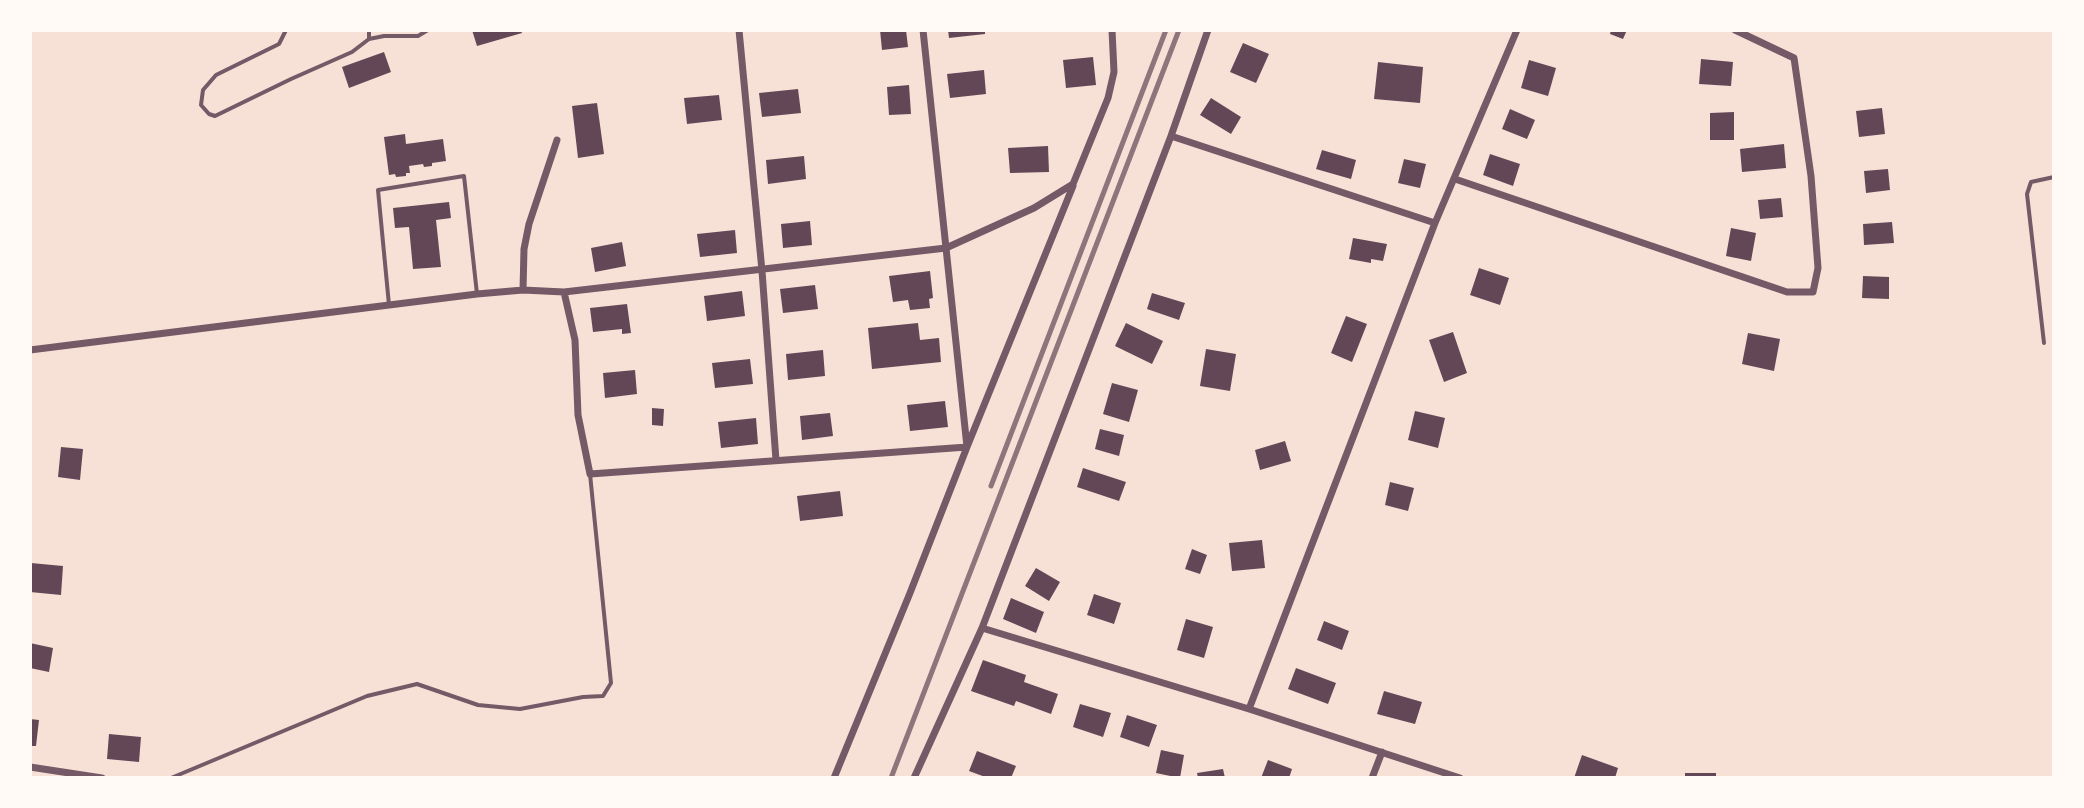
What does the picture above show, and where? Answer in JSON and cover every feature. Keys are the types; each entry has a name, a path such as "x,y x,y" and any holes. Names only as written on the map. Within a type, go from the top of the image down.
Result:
{"street":[{"path":"739,30 776,460"},
{"path":"923,30 967,447"},
{"path":"834,778 1108,98 1114,72 1112,30"},
{"path":"914,778 982,628 1171,136 1208,30"},
{"path":"1249,709 1435,223 1517,30"},
{"path":"1455,179 1787,292 1813,292 1818,268 1811,176 1794,58 1735,30"},
{"path":"1171,136 1435,223"},
{"path":"523,290 524,249 557,140"},
{"path":"30,350 477,294 523,290 564,292 946,248 1034,208 1073,184"},
{"path":"564,292 575,340 578,415 590,474 967,447"},
{"path":"982,628 1249,709 1460,778"},
{"path":"1372,778 1382,752"},
{"path":"30,767 102,778"}],"lane":[{"path":"286,30 279,44 216,75 203,90 201,105 209,114 215,116 352,52 369,39 418,36 428,30"},
{"path":"369,30 369,39"},
{"path":"389,306 378,190 464,176 477,294"},
{"path":"2044,343 2027,194 2031,182 2054,177"},
{"path":"171,778 367,696 417,684 478,705 520,709 603,696 611,683 590,474"}],"building":[{"path":"472,30 521,30 522,33 477,46"},
{"path":"880,30 906,30 908,47 882,50"},
{"path":"948,30 985,30 985,34 949,38"},
{"path":"1611,30 1627,30 1623,39 1610,34"},
{"path":"1243,43 1269,54 1256,83 1230,72"},
{"path":"384,52 391,72 349,88 342,67"},
{"path":"1093,57 1096,85 1066,88 1063,60"},
{"path":"1701,59 1733,62 1731,86 1699,84"},
{"path":"1529,60 1556,68 1548,96 1521,88"},
{"path":"1378,62 1423,67 1420,103 1374,99"},
{"path":"984,70 986,94 950,98 947,74"},
{"path":"909,85 911,114 889,115 887,87"},
{"path":"798,89 801,113 762,117 759,93"},
{"path":"719,95 722,120 687,124 684,98"},
{"path":"1211,98 1241,117 1231,134 1200,115"},
{"path":"597,103 604,154 578,158 572,106"},
{"path":"1882,108 1885,134 1859,137 1856,111"},
{"path":"1510,109 1535,120 1527,139 1502,129"},
{"path":"1734,112 1734,140 1710,140 1710,113"},
{"path":"405,134 406,144 443,139 446,161 432,163 432,166 409,166 410,173 406,176 389,175 384,137"},
{"path":"1784,144 1786,168 1742,172 1740,149"},
{"path":"1048,146 1049,172 1010,173 1008,148"},
{"path":"1322,150 1356,160 1351,179 1316,169"},
{"path":"1490,154 1520,164 1513,186 1483,175"},
{"path":"804,156 806,179 768,184 766,160"},
{"path":"1404,159 1426,164 1420,188 1398,183"},
{"path":"1888,169 1890,190 1866,193 1864,171"},
{"path":"1781,198 1783,217 1760,219 1758,200"},
{"path":"449,202 451,218 436,220 441,267 413,269 409,227 395,228 393,208"},
{"path":"810,221 812,245 783,248 781,224"},
{"path":"1892,222 1894,243 1864,245 1863,224"},
{"path":"1731,228 1756,233 1751,261 1726,256"},
{"path":"735,230 737,253 700,257 697,234"},
{"path":"1353,238 1387,244 1383,261 1371,259 1371,263 1349,259"},
{"path":"622,242 626,266 595,272 591,248"},
{"path":"1479,268 1509,278 1500,305 1470,295"},
{"path":"930,271 933,298 929,299 930,308 910,310 908,300 893,302 889,276"},
{"path":"1863,276 1889,277 1889,299 1862,298"},
{"path":"815,285 818,309 783,313 780,289"},
{"path":"742,291 745,316 707,321 704,296"},
{"path":"1152,293 1185,303 1179,320 1147,309"},
{"path":"627,304 631,333 622,334 622,329 593,332 590,308"},
{"path":"1346,316 1367,324 1352,362 1331,353"},
{"path":"918,323 920,340 939,338 941,362 872,369 868,328"},
{"path":"1126,323 1163,341 1152,364 1115,346"},
{"path":"1453,332 1467,373 1444,382 1429,340"},
{"path":"1748,333 1780,339 1774,371 1742,364"},
{"path":"1206,349 1236,354 1230,391 1200,386"},
{"path":"823,350 825,376 788,380 786,354"},
{"path":"750,359 753,384 715,388 712,363"},
{"path":"635,370 637,394 605,398 603,373"},
{"path":"1112,383 1138,390 1129,422 1103,414"},
{"path":"945,401 948,427 910,431 907,405"},
{"path":"652,408 664,409 663,426 652,425"},
{"path":"1415,411 1445,418 1438,448 1408,440"},
{"path":"830,413 833,436 802,440 800,416"},
{"path":"756,418 758,444 721,448 718,422"},
{"path":"1100,429 1124,435 1119,456 1095,449"},
{"path":"1285,441 1291,461 1260,470 1255,450"},
{"path":"61,447 83,449 80,480 58,477"},
{"path":"1083,468 1126,482 1119,501 1077,487"},
{"path":"1390,482 1414,488 1408,511 1385,505"},
{"path":"840,491 843,516 800,521 797,496"},
{"path":"1262,540 1265,568 1232,571 1229,543"},
{"path":"1192,549 1207,555 1200,574 1185,569"},
{"path":"31,563 63,566 61,595 30,592"},
{"path":"1036,568 1060,582 1049,601 1025,586"},
{"path":"1094,594 1121,603 1114,624 1087,615"},
{"path":"1011,598 1044,612 1036,633 1003,619"},
{"path":"1186,619 1213,627 1204,658 1177,650"},
{"path":"1324,621 1349,631 1342,650 1317,640"},
{"path":"30,643 53,648 49,672 30,668"},
{"path":"983,660 1026,675 1024,682 1058,694 1051,714 1016,701 1014,706 971,691"},
{"path":"1296,668 1336,683 1328,704 1288,689"},
{"path":"1384,691 1422,702 1415,724 1377,714"},
{"path":"1080,704 1111,713 1103,737 1073,727"},
{"path":"1127,715 1157,725 1149,747 1120,737"},
{"path":"30,719 39,720 36,746 30,746"},
{"path":"109,734 141,737 139,762 107,759"},
{"path":"1161,750 1184,755 1180,778 1156,773"},
{"path":"977,751 1016,766 1011,778 988,778 969,771"},
{"path":"1582,755 1618,768 1615,778 1574,778"},
{"path":"1268,760 1292,769 1289,778 1261,778"},
{"path":"1223,769 1225,778 1198,778 1197,773"},
{"path":"1685,773 1716,773 1716,778 1685,778"}],"railway":[{"path":"991,486 1166,30"},
{"path":"891,778 1179,30"}]}
